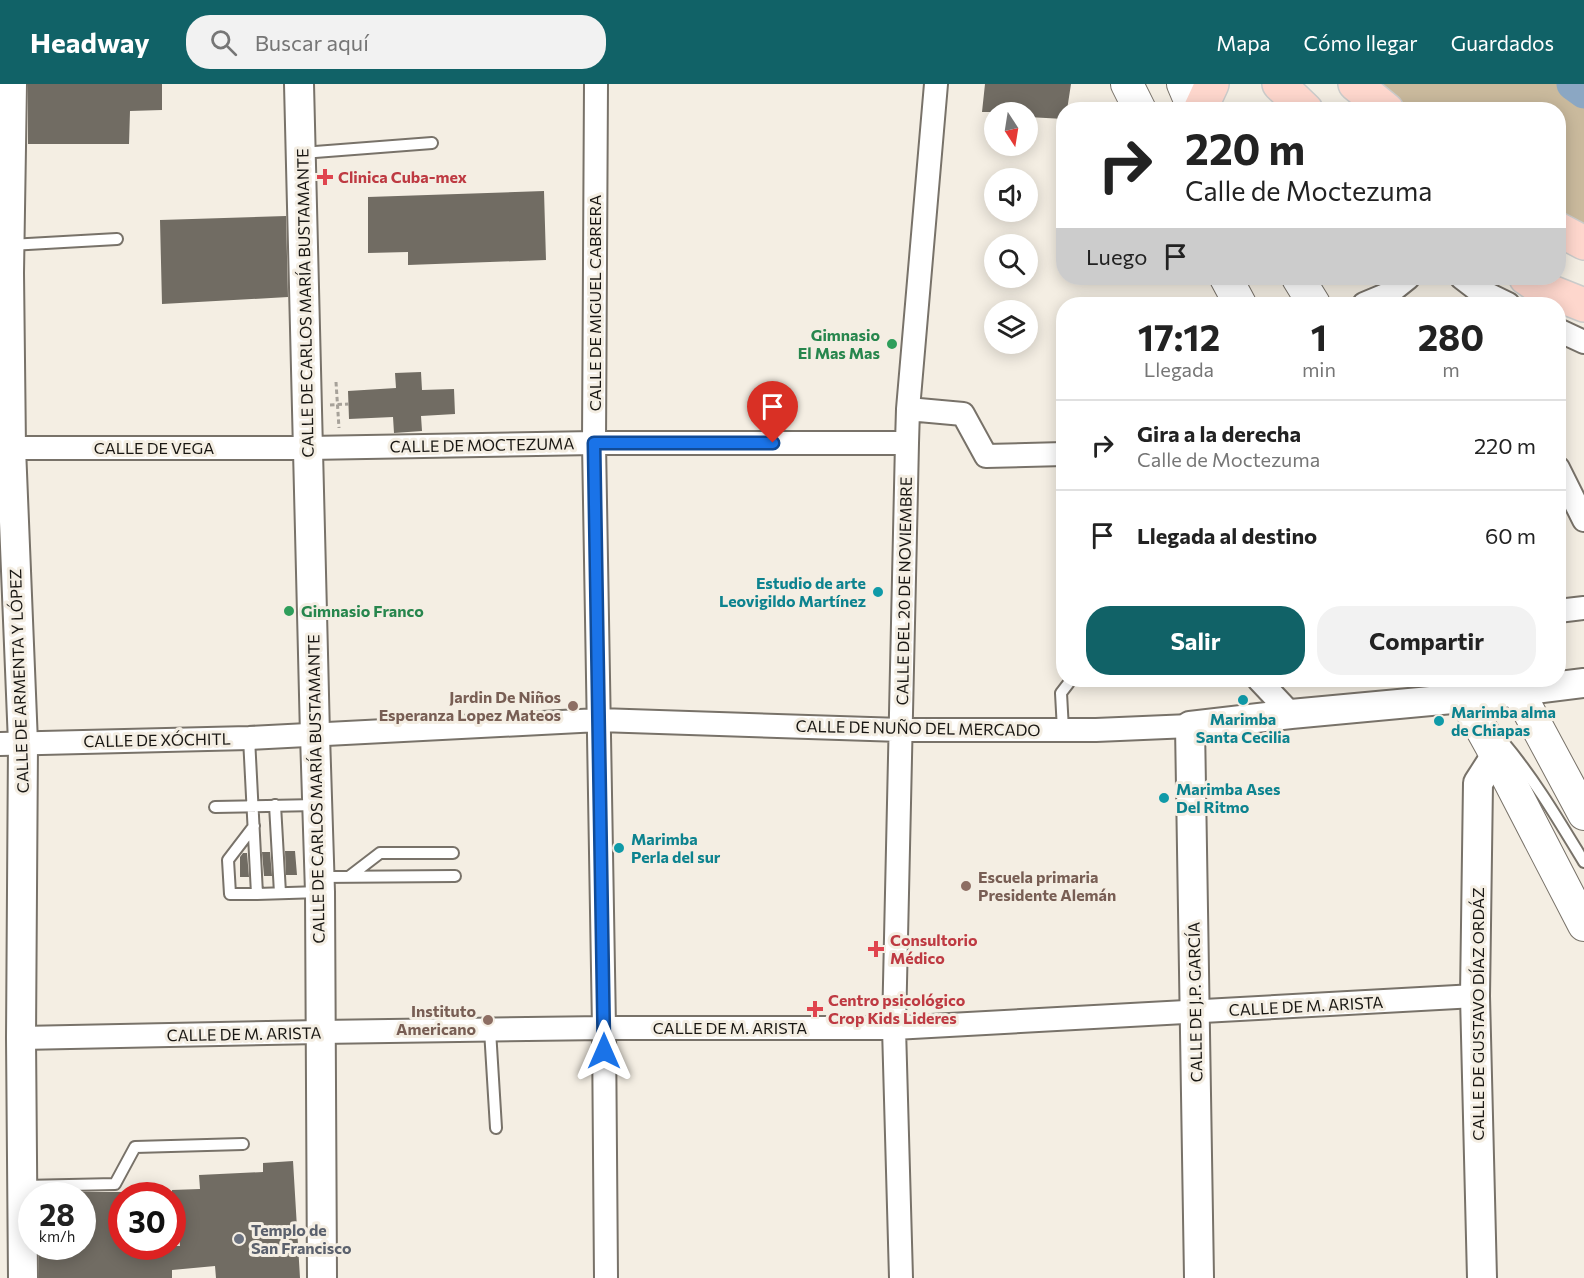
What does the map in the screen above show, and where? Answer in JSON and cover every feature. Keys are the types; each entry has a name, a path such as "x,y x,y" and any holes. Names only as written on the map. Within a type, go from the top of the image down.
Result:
{"main road":[{"path":"1126,84 1136,102"},
{"path":"1184,84 1191,102"},
{"path":"1204,102 1212,84"},
{"path":"1355,84 1377,102"},
{"path":"1566,233 1584,243"},
{"path":"1536,285 1565,297"},
{"path":"1566,297 1584,304"},
{"path":"1517,687 1584,814"},
{"path":"1463,698 1496,755 1584,926"}],"street":[{"name":"CALLE DE CARLOS MARÍA BUSTAMANTE","path":"299,84 320,884 322,1278"},
{"name":"CALLE DE MIGUEL CABRERA","path":"596,84 594,443 606,1278"},
{"name":"CALLE DEL 20 DE NOVIEMBRE","path":"901,1278 894,1028 907,442 936,84"},
{"name":"CALLE DE ARMENTA Y LÓPEZ","path":"8,92 9,245 4,273 6,448 11,743 21,1038 23,1182"},
{"path":"1381,297 1399,285"},
{"path":"1473,290 1490,297"},
{"path":"1566,334 1584,342"},
{"path":"908,409 963,414 986,456 1056,454"},
{"name":"CALLE DE MOCTEZUMA","path":"309,448 594,443 907,442"},
{"name":"CALLE DE VEGA","path":"6,448 309,448"},
{"path":"1572,499 1584,520"},
{"path":"1566,610 1584,608"},
{"name":"CALLE DE NUÑO DEL MERCADO","path":"1566,684 1584,683"},
{"path":"1265,687 1291,714"},
{"name":"CALLE DE NUÑO DEL MERCADO","path":"315,735 599,720 902,730 1096,730 1190,726 1463,698 1508,687"},
{"name":"CALLE DE J.P. GARCÍA","path":"1190,726 1199,1278"},
{"name":"CALLE DE XÓCHITL","path":"11,743 315,735"},
{"name":"CALLE DE GUSTAVO DÍAZ ORDÁZ","path":"1482,1278 1475,996 1478,783 1496,755"},
{"name":"CALLE DE M. ARISTA","path":"21,1038 604,1028 894,1028 1475,996"},
{"name":"CALLE DE ARMENTA Y LÓPEZ","path":"23,1260 23,1278"}],"lane":[{"path":"302,153 432,143"},
{"path":"9,245 117,239"},
{"path":"1063,730 1061,693 1066,687"},
{"path":"1463,698 1492,728 1540,790 1584,862"},
{"path":"249,738 257,894"},
{"path":"275,805 280,893"},
{"path":"215,807 318,805"},
{"path":"254,826 228,860 230,894 280,893 350,876 455,876"},
{"path":"350,876 380,853 453,853"},
{"path":"490,1030 496,1128"},
{"path":"96,1184 115,1184 135,1147 243,1144"}],"path":[{"path":"336,382 340,447"}],"shaded area":[{"path":"1355,84 1584,84 1584,243 1566,232 1566,102 1378,102"}],"building":[{"path":"28,84 162,84 162,110 130,111 129,144 28,144"},
{"path":"985,84 1071,84 1068,102 1056,102 1056,119 1038,118 1038,102 984,102 984,112 982,112"},
{"path":"544,191 546,260 408,265 408,252 368,253 368,197"},
{"path":"286,216 288,297 162,304 160,220"},
{"path":"421,372 422,390 454,389 455,414 421,416 422,431 394,433 393,417 349,419 348,391 396,388 395,373"},
{"path":"285,851 295,851 297,875 286,875"},
{"path":"262,852 270,852 272,876 264,876"},
{"path":"243,853 247,853 249,877 240,877 240,857"},
{"name":"Templo de San Francisco","path":"293,1161 300,1278 216,1278 215,1266 172,1270 172,1278 39,1278 39,1260 96,1260 96,1192 108,1192 108,1260 186,1260 186,1190 200,1189 199,1175 263,1172 263,1163"}],"waterway":[{"path":"1573,84 1584,92"}],"place":[{"name":"Clinica Cuba-mex","path":"325,177"},
{"name":"Gimnasio El Mas Mas","path":"892,344"},
{"name":"Estudio de arte Leovigildo Martínez","path":"878,592"},
{"name":"Gimnasio Franco","path":"289,611"},
{"name":"Marimba Santa Cecilia","path":"1243,700"},
{"name":"Jardin De Niños Esperanza Lopez Mateos","path":"573,706"},
{"name":"Marimba alma de Chiapas","path":"1439,721"},
{"name":"Marimba Ases Del Ritmo","path":"1164,798"},
{"name":"Marimba Perla del sur","path":"619,848"},
{"name":"Escuela primaria Presidente Alemán","path":"966,886"},
{"name":"Consultorio Médico","path":"876,949"},
{"name":"Centro psicológico Crop Kids Lideres","path":"815,1009"},
{"name":"Instituto Americano","path":"488,1020"},
{"name":"Templo de San Francisco","path":"239,1239"}],"route":[{"path":"604,1051 594,443 773,443"}]}
